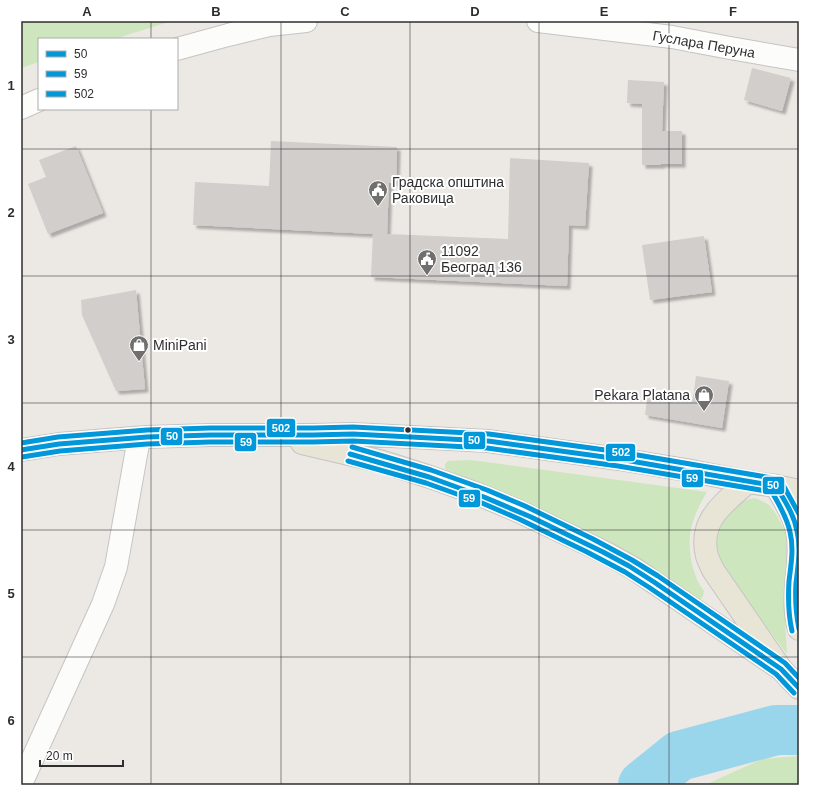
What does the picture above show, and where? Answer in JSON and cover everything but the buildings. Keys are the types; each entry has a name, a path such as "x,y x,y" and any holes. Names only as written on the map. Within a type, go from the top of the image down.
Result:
{"main road":[{"path":"21,450 59,444 139,438 210,435 353,434 488,441 619,459 799,491"},
{"path":"263,435 383,462 475,493 516,510 603,551 633,568 781,669"},
{"path":"748,482 718,510 709,522 705,544 707,557 713,570 781,669 799,688"},
{"path":"776,486 795,523 798,536 796,609 799,629"}],"street":[{"path":"178,48 268,26 306,21"},
{"name":"Гуслара Перуна","path":"538,21 672,37 799,60"},
{"path":"21,108 38,100"},
{"path":"21,784 103,604 116,567 139,438"}],"green space":[{"path":"21,21 172,21 117,38 38,38 38,62 21,68"},
{"path":"471,460 707,492 696,514 690,537 690,553 696,578 704,591 703,596 700,600 696,600 590,535 533,506 445,469 445,464 448,461"},
{"path":"754,498 769,505 776,514 787,535 784,604 787,654 724,571 715,541 720,524 732,507 743,501"},
{"path":"799,756 799,785 705,785 762,759"}],"waterway":[{"path":"643,785 679,756 776,730 799,730"}],"transit line":[{"name":"502","path":"21,443 58,437 147,430 210,428 353,427 489,434 620,452 778,479 782,483 799,514"},
{"name":"50","path":"21,450 59,444 147,437 353,434 488,441 619,459 776,486 791,513 796,525 798,537 799,557 796,583 796,612 799,629"},
{"name":"59","path":"22,457 60,451 147,444 353,441 487,448 618,466 772,492 785,516 789,527 792,544 788,600 792,631"},
{"name":"502","path":"352,447 431,470 487,490 525,506 593,539 658,576 785,663 799,678"},
{"name":"50","path":"350,454 429,477 484,497 531,517 603,552 654,582 781,669 799,688"},
{"name":"59","path":"348,461 426,483 482,503 587,552 625,572 650,588 776,674 794,693"}],"place":[{"name":"Градска општина Раковица","path":"378,207"},
{"name":"11092 Београд 136","path":"427,276"},
{"name":"MiniPani","path":"139,362"},
{"name":"Pekara Platana","path":"704,412"}]}
